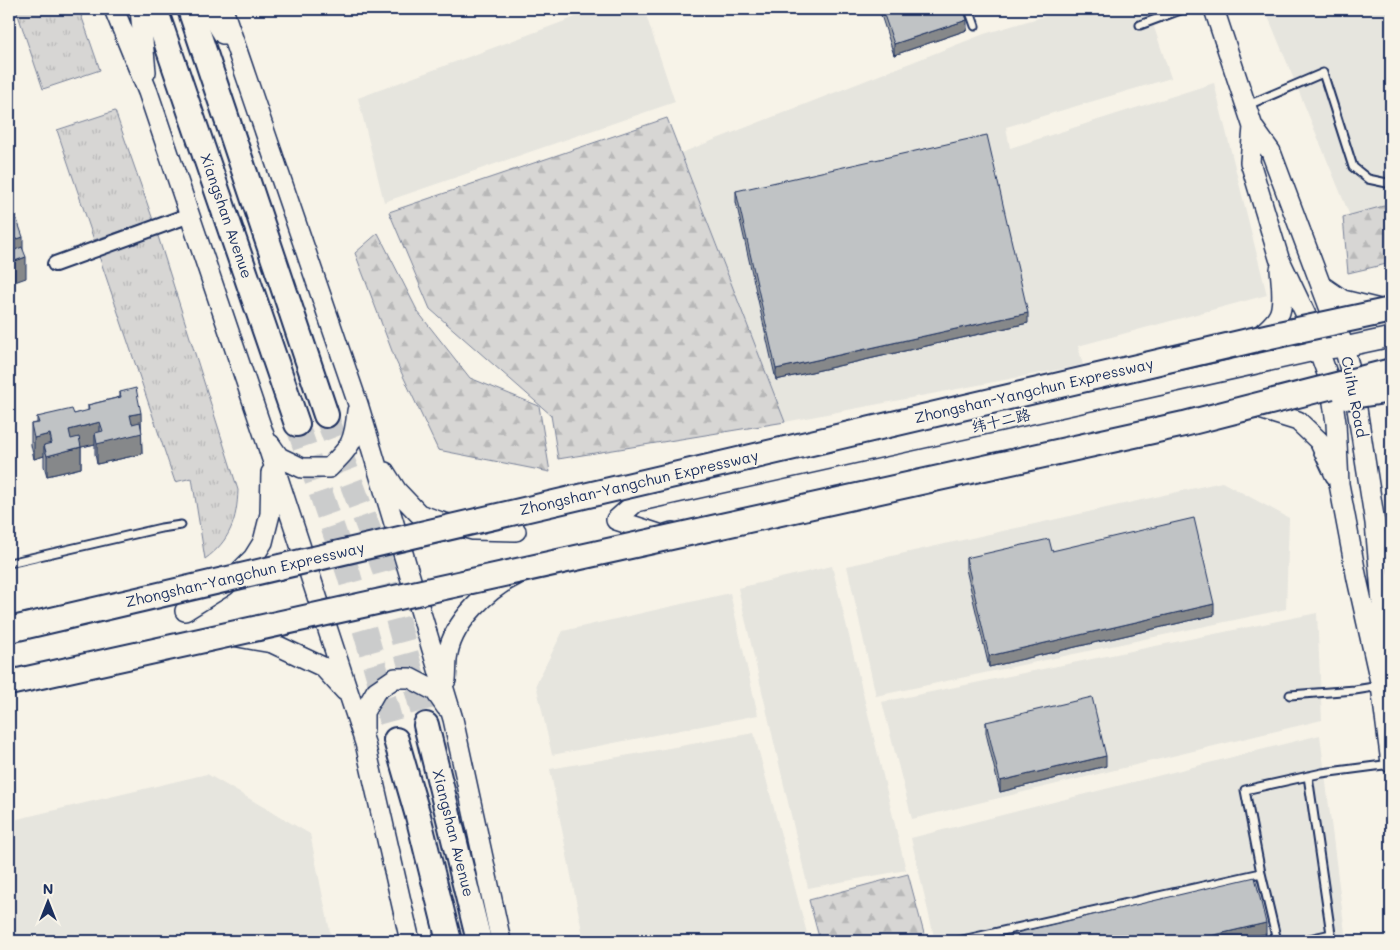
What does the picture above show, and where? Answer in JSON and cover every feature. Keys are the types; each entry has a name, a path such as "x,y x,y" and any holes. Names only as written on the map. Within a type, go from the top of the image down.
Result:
{"highway":[{"name":"Xiangshan Avenue","path":"155,9 297,424"},
{"name":"Xiangshan Avenue","path":"190,9 326,415"},
{"path":"1270,336 1391,302"},
{"path":"1270,336 1391,311"},
{"name":"Zhongshan-Yangchun Expressway","path":"9,630 1270,336"},
{"path":"9,683 1184,424 1391,370"},
{"path":"1184,424 1391,389"},
{"name":"Xiangshan Avenue","path":"426,725 479,941"},
{"name":"Xiangshan Avenue","path":"396,740 420,825 448,941"}],"street":[{"path":"114,9 148,92 264,435 365,743 410,941"},
{"path":"140,9 148,92"},
{"path":"208,9 242,65"},
{"path":"223,9 358,404 446,694 502,941"},
{"name":"Cuihu Road","path":"1214,9 1245,106 1253,127 1271,152 1344,347 1352,377 1375,523 1384,627 1381,686"},
{"name":"Cuihu Road","path":"1253,127 1250,162 1279,258 1306,314 1330,382 1336,423 1339,484 1357,579 1388,713 1391,763"},
{"path":"55,264 190,215"},
{"path":"1214,374 1266,330 1280,312 1282,289 1279,258"},
{"path":"1321,286 1343,300 1391,311"},
{"name":"纬十二路","path":"1239,403 662,535 616,520 636,502 1319,350 1391,337"},
{"path":"1239,403 1391,370"},
{"path":"1365,460 1365,413 1381,392 1391,389"},
{"path":"1239,403 1264,409 1298,421 1319,441 1339,484"},
{"path":"264,435 278,457 302,468 329,468 348,449 355,432 358,404"},
{"path":"185,611 225,586 253,558 263,542 270,514 270,454"},
{"path":"374,456 397,491 419,514 473,530 516,531"},
{"path":"446,694 448,652 458,627 482,598 505,580 544,562"},
{"path":"238,637 272,643 323,667 349,695"},
{"path":"365,743 364,712 376,691 395,678 410,678 435,691 453,719"}],"lane":[{"path":"969,9 975,26"},
{"path":"1140,24 1183,9"},
{"path":"1245,106 1323,72 1353,167 1368,179 1387,183 1391,181"},
{"path":"9,563 181,525"},
{"path":"1290,695 1381,686"},
{"path":"1277,941 1261,873 1245,790 1308,776 1391,763"},
{"path":"1300,941 1331,934 1308,776"},
{"path":"958,941 1261,873"}],"shaded area":[{"path":"597,9 644,9 675,102 384,202 358,98"},
{"path":"1069,9 1148,9 1171,78 1006,127 1010,148 1214,83 1267,295 1078,346 1083,365 785,422 681,153 984,34"},
{"path":"1265,9 1391,9 1391,203 1352,221"},
{"path":"1391,462 1391,509 1383,464"},
{"path":"1222,482 1289,518 1286,609 876,696 847,566"},
{"path":"832,566 906,870 808,888 738,588"},
{"path":"730,593 758,715 552,755 536,684 563,631"},
{"path":"1317,613 1322,720 912,819 882,702"},
{"path":"754,733 809,941 584,941 550,769"},
{"path":"1320,735 1346,941 935,941 911,838"},
{"path":"207,774 310,834 332,941 9,941 9,821"}],"green space":[{"path":"16,9 79,9 100,70 43,89"},
{"path":"115,111 153,220 94,240 57,130"},
{"path":"667,118 785,422 558,459 551,415 430,309 389,212"},
{"path":"1391,204 1391,263 1348,273 1343,217"},
{"path":"157,233 238,490 236,511 230,529 221,545 205,559 192,478 175,482 99,256"},
{"path":"378,233 418,312 470,378 539,406 550,472 438,450 395,359 355,253"},
{"path":"908,874 926,941 820,941 809,900"}],"building":[{"path":"882,9 963,9 967,20 894,44"},
{"path":"987,135 1028,313 776,369 736,191"},
{"path":"15,214 23,237 12,241 15,250 22,247 26,257 9,263 9,216"},
{"path":"136,388 141,413 130,415 132,424 140,422 142,433 97,444 95,433 103,431 100,422 69,430 71,439 79,437 81,447 47,456 44,445 52,443 50,434 34,438 31,424 39,423 37,417 72,409 74,414 89,410 88,405 121,397 120,392"},
{"path":"1194,518 1214,604 989,656 966,558 1049,539 1052,551"},
{"path":"1092,697 1106,756 1000,781 986,722"},
{"path":"1255,877 1266,923 1189,941 982,941"}],"tunnel":[{"path":"326,415 383,567 426,725"},
{"path":"297,424 349,575 396,740"}]}
